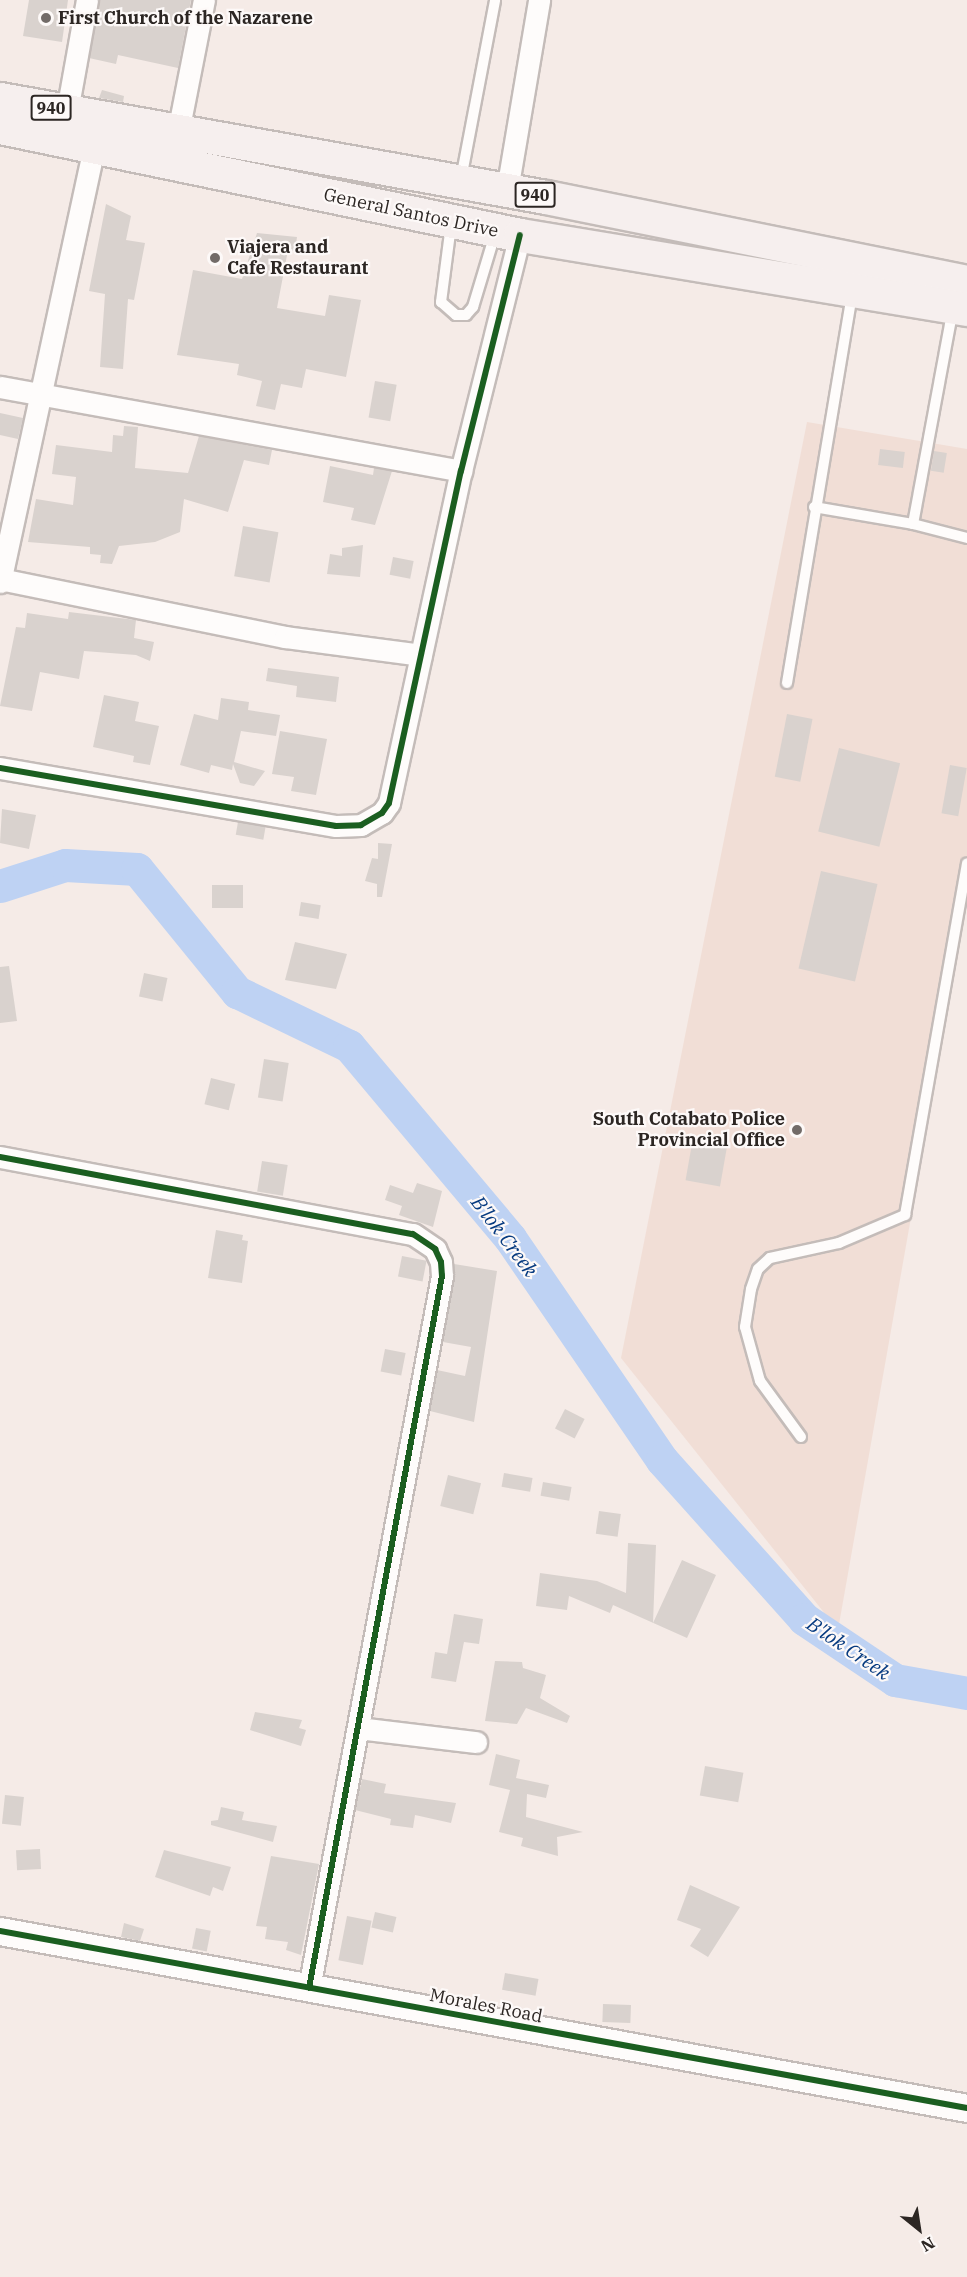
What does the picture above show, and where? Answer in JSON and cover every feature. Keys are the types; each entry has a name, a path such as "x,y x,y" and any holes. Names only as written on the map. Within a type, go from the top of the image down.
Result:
{"highway":[{"name":"General Santos Drive","path":"0,99 67,111 98,132 452,222 853,288 963,300"},
{"name":"General Santos Drive","path":"0,127 98,132 178,132 460,184 507,190 963,300"}],"street":[{"path":"67,111 87,0"},
{"path":"178,132 204,0"},
{"path":"507,190 539,0"},
{"path":"98,132 0,580 285,637 421,655"},
{"path":"0,768 324,824 361,825 374,820 389,803 461,471 508,232"},
{"path":"0,387 461,471"},
{"path":"0,1157 413,1234 435,1249 442,1276 309,1988"},
{"path":"358,1728 476,1742"},
{"name":"Morales Road","path":"0,1931 967,2108"}],"lane":[{"path":"460,184 495,0"},
{"path":"452,222 441,302 456,315 465,315 473,307 508,232"},
{"path":"787,683 814,507 853,288"},
{"path":"913,524 963,300"},
{"path":"814,507 913,524 967,538"},
{"path":"801,1437 760,1381 745,1327 750,1289 758,1269 770,1258 839,1243 905,1215 967,863"}],"shaded area":[{"name":"South Cotabato Police Provincial Office","path":"807,422 967,449 967,901 838,1630 621,1358"}],"building":[{"name":"First Church of the Nazarene","path":"29,0 68,0 62,42 23,36"},
{"path":"99,0 191,0 178,68 118,55 116,64 89,58"},
{"path":"102,90 124,96 123,102 99,98"},
{"path":"106,204 131,216 126,240 145,243 134,300 128,299 123,369 100,367 105,294 89,291"},
{"path":"257,233 297,237 295,251 288,250 277,308 325,316 329,295 361,300 346,377 306,369 302,388 281,384 275,410 256,406 262,381 237,375 239,364 177,355 193,270 242,279"},
{"path":"375,381 397,385 390,421 369,417"},
{"path":"0,413 23,418 18,439 0,435"},
{"path":"124,426 138,427 135,468 188,473 199,436 272,450 269,465 244,460 228,512 184,499 180,532 155,542 119,546 112,564 100,563 101,555 90,554 90,547 28,542 36,499 73,505 76,477 52,474 56,445 112,452 113,435 123,436"},
{"path":"880,449 905,452 903,468 878,465"},
{"path":"934,451 947,453 944,473 931,471"},
{"path":"330,466 373,475 374,468 392,471 375,525 351,520 354,508 323,502"},
{"path":"243,526 278,532 270,582 234,576"},
{"path":"363,545 360,577 327,574 330,554 342,556 342,548"},
{"path":"393,557 414,561 410,579 390,575"},
{"path":"69,612 136,620 134,638 154,642 150,661 136,655 84,651 79,679 40,672 32,711 0,706 16,627 25,628 27,613 68,619"},
{"path":"268,668 339,677 336,702 296,697 297,686 266,681"},
{"path":"104,695 139,702 135,721 159,726 150,765 133,762 134,756 93,747"},
{"path":"221,698 249,702 248,710 280,715 276,736 241,731 234,762 265,771 254,786 240,783 233,764 232,770 211,765 209,773 180,765 194,714 218,720"},
{"path":"787,714 813,719 800,782 775,777"},
{"path":"280,731 327,739 316,795 291,791 294,777 272,774"},
{"path":"839,748 900,763 879,847 818,831"},
{"path":"950,765 967,768 958,816 941,813"},
{"path":"2,809 36,815 29,849 0,843"},
{"path":"238,822 266,827 263,840 236,835"},
{"path":"378,843 392,844 382,897 377,897 377,884 365,881 372,858 378,859"},
{"path":"821,871 878,884 855,981 799,968"},
{"path":"212,885 243,885 243,908 212,908"},
{"path":"301,902 321,905 319,919 299,916"},
{"path":"295,942 347,954 336,989 285,980"},
{"path":"9,966 17,1021 0,1023 0,967"},
{"path":"144,973 167,978 162,1001 139,996"},
{"path":"264,1059 289,1063 283,1101 258,1098"},
{"path":"211,1078 235,1084 229,1110 204,1104"},
{"path":"693,1138 727,1144 720,1186 686,1180"},
{"path":"262,1161 288,1165 283,1196 257,1192"},
{"path":"417,1183 442,1191 433,1227 399,1215 402,1206 385,1200 390,1185 413,1193"},
{"path":"216,1230 243,1235 242,1240 248,1241 242,1283 208,1278"},
{"path":"402,1256 427,1261 423,1281 398,1277"},
{"path":"454,1264 497,1271 474,1422 430,1411 437,1370 465,1376 471,1347 443,1342"},
{"path":"385,1349 406,1353 401,1376 381,1372"},
{"path":"565,1409 585,1419 575,1439 555,1429"},
{"path":"504,1473 533,1478 530,1492 502,1487"},
{"path":"448,1475 481,1483 473,1514 440,1506"},
{"path":"543,1482 572,1487 569,1501 541,1496"},
{"path":"599,1511 621,1514 618,1537 596,1534"},
{"path":"628,1543 656,1545 653,1623 613,1605 610,1613 569,1596 567,1610 536,1606 540,1573 597,1581 626,1593"},
{"path":"682,1560 716,1575 687,1638 653,1623"},
{"path":"454,1614 483,1619 479,1644 464,1642 456,1682 431,1678 435,1652 447,1654"},
{"path":"495,1661 522,1662 523,1668 546,1675 540,1698 570,1716 567,1723 526,1708 517,1724 485,1721"},
{"path":"255,1712 302,1720 299,1728 306,1730 301,1746 250,1730"},
{"path":"496,1754 520,1760 516,1778 549,1785 546,1798 527,1794 526,1817 583,1832 557,1837 558,1856 521,1846 523,1838 499,1832 510,1790 489,1785"},
{"path":"705,1766 743,1773 738,1802 700,1796"},
{"path":"362,1779 386,1784 384,1793 456,1803 451,1823 415,1815 413,1828 390,1825 391,1819 355,1810"},
{"path":"5,1795 24,1797 21,1826 2,1824"},
{"path":"221,1807 244,1812 242,1820 277,1826 273,1842 211,1825 211,1821 218,1820"},
{"path":"40,1849 41,1869 17,1870 16,1850"},
{"path":"164,1850 231,1867 223,1891 213,1887 210,1896 155,1877"},
{"path":"271,1856 319,1864 301,1955 286,1950 288,1942 265,1939 267,1927 256,1926"},
{"path":"690,1885 740,1907 708,1957 690,1946 701,1929 677,1920"},
{"path":"375,1912 396,1917 393,1933 371,1928"},
{"path":"347,1916 372,1921 363,1965 338,1960"},
{"path":"124,1923 144,1929 140,1941 121,1937"},
{"path":"196,1928 211,1931 207,1951 192,1949"},
{"path":"505,1973 538,1979 536,1996 502,1990"},
{"path":"603,2004 631,2005 630,2023 602,2022"}],"waterway":[{"name":"B'lok Creek","path":"0,886 65,865 137,869 237,992 349,1046 510,1238 662,1460 804,1619 895,1680 967,1693"}],"cycle path":[{"path":"0,768 336,826 361,825 382,813 389,803 461,471 520,235"},
{"path":"0,1157 413,1234 435,1249 441,1262 442,1276 309,1988"},
{"path":"0,1931 967,2108"}],"place":[{"name":"First Church of the Nazarene","path":"46,18"},
{"name":"Viajera and Cafe Restaurant","path":"215,258"},
{"name":"South Cotabato Police Provincial Office","path":"797,1130"}]}
